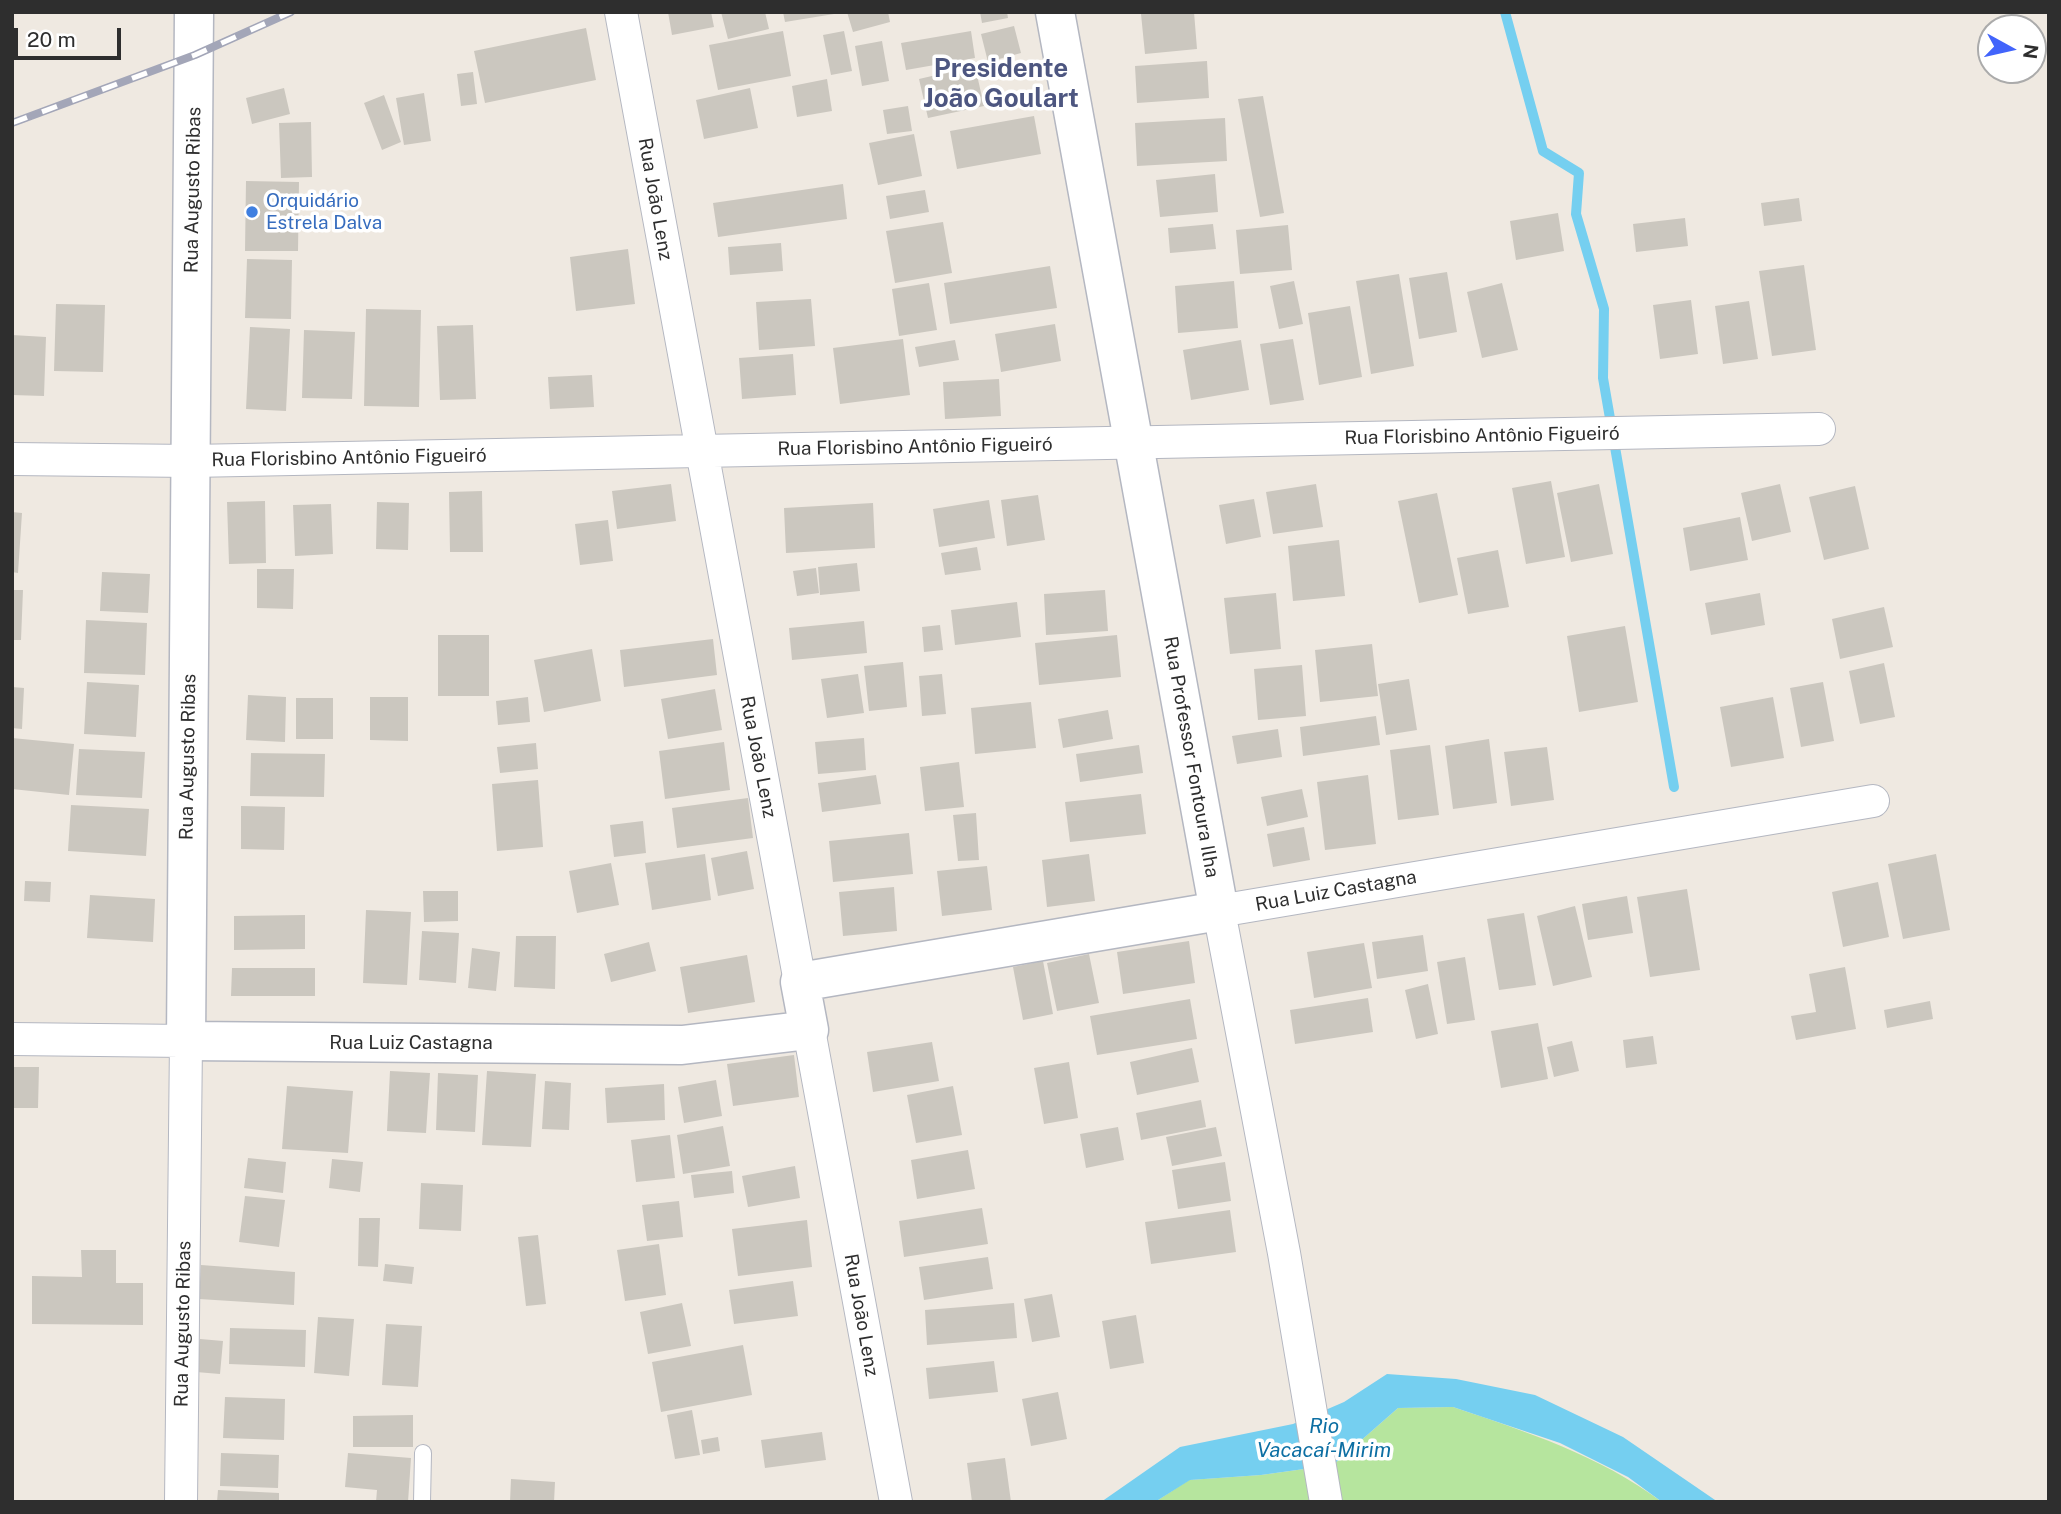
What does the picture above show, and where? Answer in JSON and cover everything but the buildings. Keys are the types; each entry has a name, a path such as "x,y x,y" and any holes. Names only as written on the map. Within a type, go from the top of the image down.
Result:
{"street":[{"name":"Rua Augusto Ribas","path":"181,1502 194,12"},
{"name":"Rua João Lenz","path":"621,12 896,1502"},
{"name":"Rua Professor Fontoura Ilha","path":"1055,12 1284,1253 1326,1501"},
{"name":"Rua Florisbino Antônio Figueiró","path":"12,460 191,461 1819,429"},
{"name":"Rua Luiz Castagna","path":"800,982 1873,801"},
{"name":"Rua Luiz Castagna","path":"12,1039 682,1045 809,1030"}],"lane":[{"path":"422,1502 423,1452"}],"green space":[{"path":"1453,1407 1562,1446 1638,1485 1662,1502 1155,1502 1189,1480 1261,1475 1333,1465 1398,1408"}],"water":[{"name":"Rio Vacacaí-Mirim","path":"1387,1374 1456,1379 1535,1395 1623,1437 1718,1502 1662,1502 1628,1477 1560,1443 1453,1407 1398,1408 1333,1465 1261,1475 1190,1480 1155,1502 1101,1502 1180,1447 1293,1424 1344,1402"}],"waterway":[{"path":"1505,12 1543,151 1579,173 1576,214 1604,309 1603,378 1674,787"}],"railway":[{"path":"12,123 195,55 291,12"}],"place":[{"name":"Orquidário Estrela Dalva","path":"252,212"}],"district":[{"name":"Presidente João Goulart","path":"1001,84"}]}
